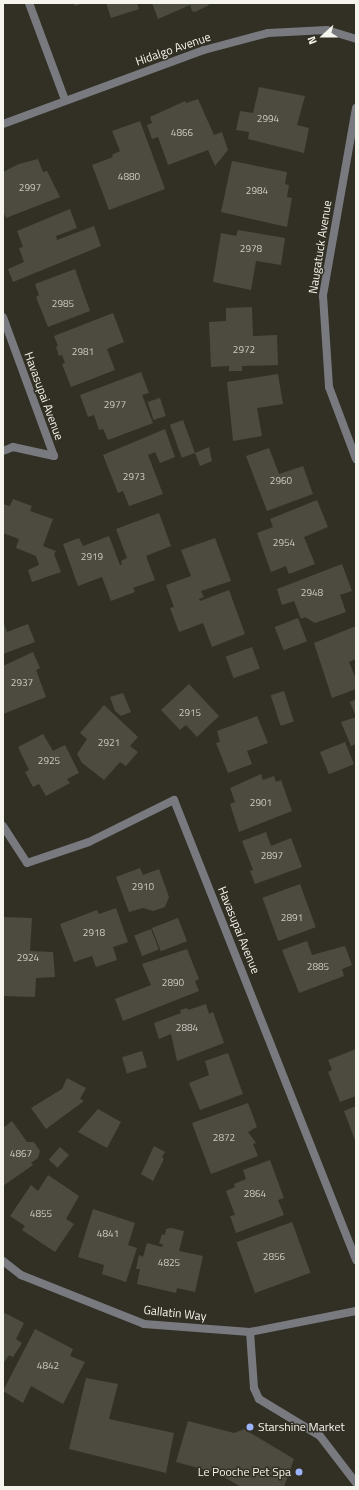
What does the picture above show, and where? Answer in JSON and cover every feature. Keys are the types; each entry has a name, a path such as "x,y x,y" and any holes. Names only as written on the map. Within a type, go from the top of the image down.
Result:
{"street":[{"path":"29,3 65,100"},
{"name":"Hidalgo Avenue","path":"3,124 204,50 268,33 327,30 356,39"},
{"name":"Naugatuck Avenue","path":"356,108 323,296 329,388 356,459"},
{"name":"Havasupai Avenue","path":"3,317 54,456 13,447 3,451"},
{"name":"Havasupai Avenue","path":"3,826 27,863 89,842 174,800 356,1260"},
{"name":"Gallatin Way","path":"3,1261 21,1275 144,1324 250,1332 356,1311"},
{"path":"250,1332 254,1388 258,1399 320,1436 356,1483"}],"building":[{"path":"74,3 83,3 75,6"},
{"path":"106,3 137,3 139,9 111,18"},
{"path":"152,3 208,3 209,5 195,12 192,11 190,5 158,19"},
{"path":"259,87 305,96 297,125 309,128 304,153 248,139 249,132 236,130 240,111 253,113"},
{"path":"198,99 214,135 222,132 228,150 215,166 208,150 168,165 158,137 152,139 147,125 152,123 150,117 185,101 186,103"},
{"path":"140,121 165,189 109,210 92,165 113,157 112,155 120,151 112,131"},
{"path":"38,159 43,172 47,171 60,197 6,218 3,211 3,172 19,164"},
{"path":"232,161 287,172 285,184 289,185 287,197 292,198 287,227 221,212"},
{"path":"70,209 77,228 56,236 57,240 94,226 101,246 13,282 8,269 24,262 19,248 23,247 17,231"},
{"path":"238,230 285,238 281,265 256,261 251,290 213,282 221,233 236,236"},
{"path":"75,269 90,311 48,327 36,297 39,295 35,284"},
{"path":"252,307 253,336 277,335 278,365 242,366 242,371 229,371 229,366 211,367 209,322 226,321 226,308"},
{"path":"113,313 124,342 107,349 115,370 71,387 62,364 65,363 62,355 59,356 56,347 58,346 54,336"},
{"path":"141,372 149,393 142,395 153,423 108,440 103,429 99,430 94,415 88,417 80,395"},
{"path":"278,374 283,404 257,408 262,436 233,441 227,382"},
{"path":"160,398 166,416 154,420 148,402"},
{"path":"183,420 195,453 182,458 170,425"},
{"path":"165,429 175,457 160,463 155,452 148,455 163,494 129,506 123,491 118,493 103,455"},
{"path":"209,447 212,461 200,466 195,453"},
{"path":"269,448 279,474 303,466 313,494 267,511 246,456"},
{"path":"13,499 32,506 30,511 53,519 43,546 56,551 54,554 61,572 32,582 28,570 39,565 36,556 16,548 19,539 3,533 3,504 10,506"},
{"path":"317,500 328,527 304,537 315,564 289,574 286,566 271,572 257,533 273,527 270,519"},
{"path":"159,513 171,546 146,556 155,580 133,588 135,592 111,601 102,577 78,586 63,544 79,538 83,546 109,536 120,565 122,564 121,561 127,558 116,529"},
{"path":"215,538 231,581 201,591 204,597 199,599 200,601 229,590 245,634 212,647 203,623 179,632 170,608 174,607 166,585 191,576 181,550"},
{"path":"342,564 352,591 340,595 346,612 315,623 305,617 301,619 294,601 282,605 277,589"},
{"path":"298,618 307,641 284,650 275,627"},
{"path":"3,621 7,632 28,624 35,642 3,654"},
{"path":"356,626 356,659 349,662 356,679 356,689 332,698 314,643"},
{"path":"252,647 260,669 234,678 226,657"},
{"path":"33,652 40,668 36,670 46,697 3,714 3,666"},
{"path":"189,684 219,716 197,737 186,725 180,730 161,710"},
{"path":"284,691 294,721 281,726 271,695"},
{"path":"123,693 131,712 121,716 115,711 110,697"},
{"path":"356,699 356,717 350,702"},
{"path":"104,705 138,737 130,746 138,752 126,766 120,762 104,780 82,763 77,754 87,739 80,733"},
{"path":"257,716 268,743 247,751 252,764 228,773 216,743 220,742 217,731"},
{"path":"356,717 356,744 351,746 341,722"},
{"path":"43,734 53,751 65,745 79,773 67,779 70,783 46,796 39,784 33,787 25,772 29,770 18,747"},
{"path":"345,742 354,764 329,774 320,752"},
{"path":"261,774 263,780 274,776 276,782 281,780 292,811 239,832 230,804 235,802 230,788"},
{"path":"266,832 271,846 291,838 302,867 255,884 250,871 253,870 242,841"},
{"path":"140,868 143,875 159,869 169,897 165,907 153,911 143,908 129,912 116,877"},
{"path":"300,884 316,927 278,941 262,898"},
{"path":"116,908 128,942 113,947 117,960 96,967 92,956 74,962 60,924 97,910 99,914"},
{"path":"3,917 32,918 30,951 53,952 55,977 36,978 35,997 3,996"},
{"path":"178,918 187,941 161,951 152,928"},
{"path":"151,929 159,950 142,956 134,935"},
{"path":"307,941 312,955 345,946 352,965 342,969 344,976 299,993 282,950"},
{"path":"187,949 199,979 195,981 199,991 123,1021 115,999 151,985 142,964"},
{"path":"206,1004 209,1014 213,1012 224,1043 177,1061 171,1034 159,1039 154,1023 181,1013 180,1010 187,1008 188,1010"},
{"path":"356,1049 356,1096 340,1102 328,1072 332,1070 328,1060"},
{"path":"142,1051 147,1067 127,1073 122,1057"},
{"path":"228,1053 243,1094 200,1110 189,1083 209,1075 205,1061"},
{"path":"67,1078 86,1088 80,1099 84,1101 46,1129 31,1108 62,1089"},
{"path":"248,1103 257,1127 248,1132 256,1143 253,1144 258,1156 211,1174 192,1123"},
{"path":"356,1106 356,1143 344,1111"},
{"path":"98,1109 121,1122 107,1148 78,1132"},
{"path":"12,1121 27,1142 34,1142 40,1151 38,1158 31,1163 33,1165 3,1186 3,1128"},
{"path":"154,1146 165,1152 162,1157 164,1159 153,1181 141,1174"},
{"path":"60,1147 69,1155 58,1168 49,1160"},
{"path":"270,1160 284,1198 278,1200 284,1215 236,1233 230,1216 235,1215 226,1191 235,1187 234,1184 246,1179 243,1170"},
{"path":"48,1175 79,1196 66,1219 74,1224 55,1252 22,1230 25,1226 10,1216 31,1185 38,1191"},
{"path":"93,1209 135,1223 128,1245 137,1248 126,1282 102,1274 104,1265 78,1257"},
{"path":"292,1222 310,1273 255,1293 237,1242"},
{"path":"171,1228 184,1231 179,1251 203,1256 195,1292 177,1288 176,1293 137,1284 140,1269 136,1269 139,1255 143,1257 147,1243 162,1247 163,1244 159,1244 162,1234 165,1235 166,1229"},
{"path":"3,1312 24,1323 16,1339 22,1343 13,1357 9,1355 3,1364"},
{"path":"35,1329 73,1349 70,1356 85,1362 63,1404 31,1386 23,1403 3,1391"},
{"path":"86,1378 118,1384 109,1419 174,1433 166,1473 69,1449"},
{"path":"188,1421 234,1433 244,1429 294,1459 284,1487 241,1487 217,1473 176,1462"}],"place":[{"name":"Starshine Market","path":"250,1427"},
{"name":"Le Pooche Pet Spa","path":"299,1472"}]}
